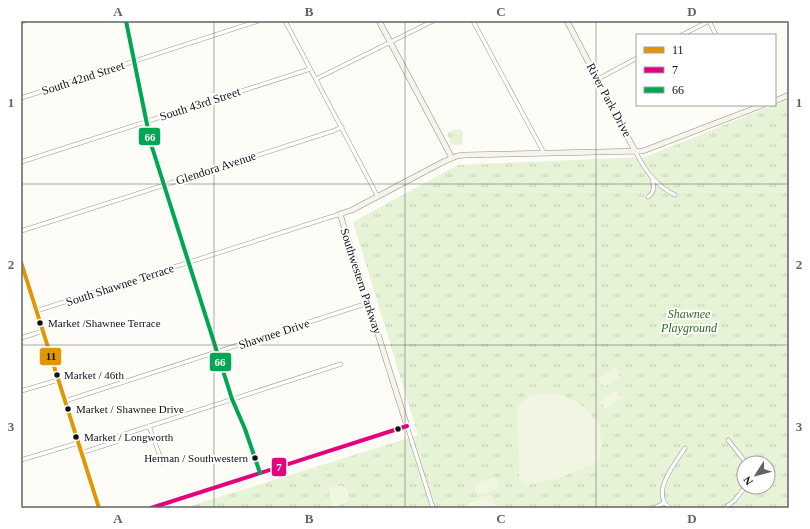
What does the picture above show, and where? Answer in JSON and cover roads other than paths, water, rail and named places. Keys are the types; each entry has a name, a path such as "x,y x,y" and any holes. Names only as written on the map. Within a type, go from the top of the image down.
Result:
{"street":[{"path":"126,21 151,144 232,399 245,429 260,473"},
{"name":"South 42nd Street","path":"21,98 258,21"},
{"path":"285,21 378,197"},
{"path":"379,21 452,158"},
{"path":"316,79 433,21"},
{"path":"473,21 544,153"},
{"name":"River Park Drive","path":"567,21 651,177 664,189 675,195"},
{"path":"684,34 709,21 716,34"},
{"path":"598,79 636,59"},
{"name":"South 43rd Street","path":"21,162 310,69"},
{"path":"776,101 789,95"},
{"name":"Southwestern Parkway","path":"407,426 340,214 352,210 378,197 452,158 465,155 643,151 754,107"},
{"name":"Glendora Avenue","path":"21,231 342,127"},
{"path":"648,197 654,190 651,177"},
{"name":"South Shawnee Terrace","path":"36,311 340,214"},
{"path":"21,262 99,508"},
{"name":"Shawnee Drive","path":"65,401 368,303"},
{"path":"21,338 43,331"},
{"path":"81,452 118,441 119,436 341,364"},
{"path":"21,391 58,380"},
{"path":"149,426 162,462"},
{"path":"151,508 407,426 433,508"},
{"path":"728,440 740,455"},
{"path":"21,460 78,443"},
{"path":"670,508 664,503 663,496 666,477 685,448"},
{"path":"724,508 738,495"},
{"path":"654,508 664,503"}],"place":[{"name":"Market /Shawnee Terrace","path":"40,323"},
{"name":"Market / 46th","path":"57,375"},
{"name":"Market / Shawnee Drive","path":"68,409"},
{"name":"Market / Longworth","path":"76,437"},
{"name":"Herman / Southwestern","path":"255,458"}],"park label":[{"name":"Shawnee Playground","path":"689,321"}]}
